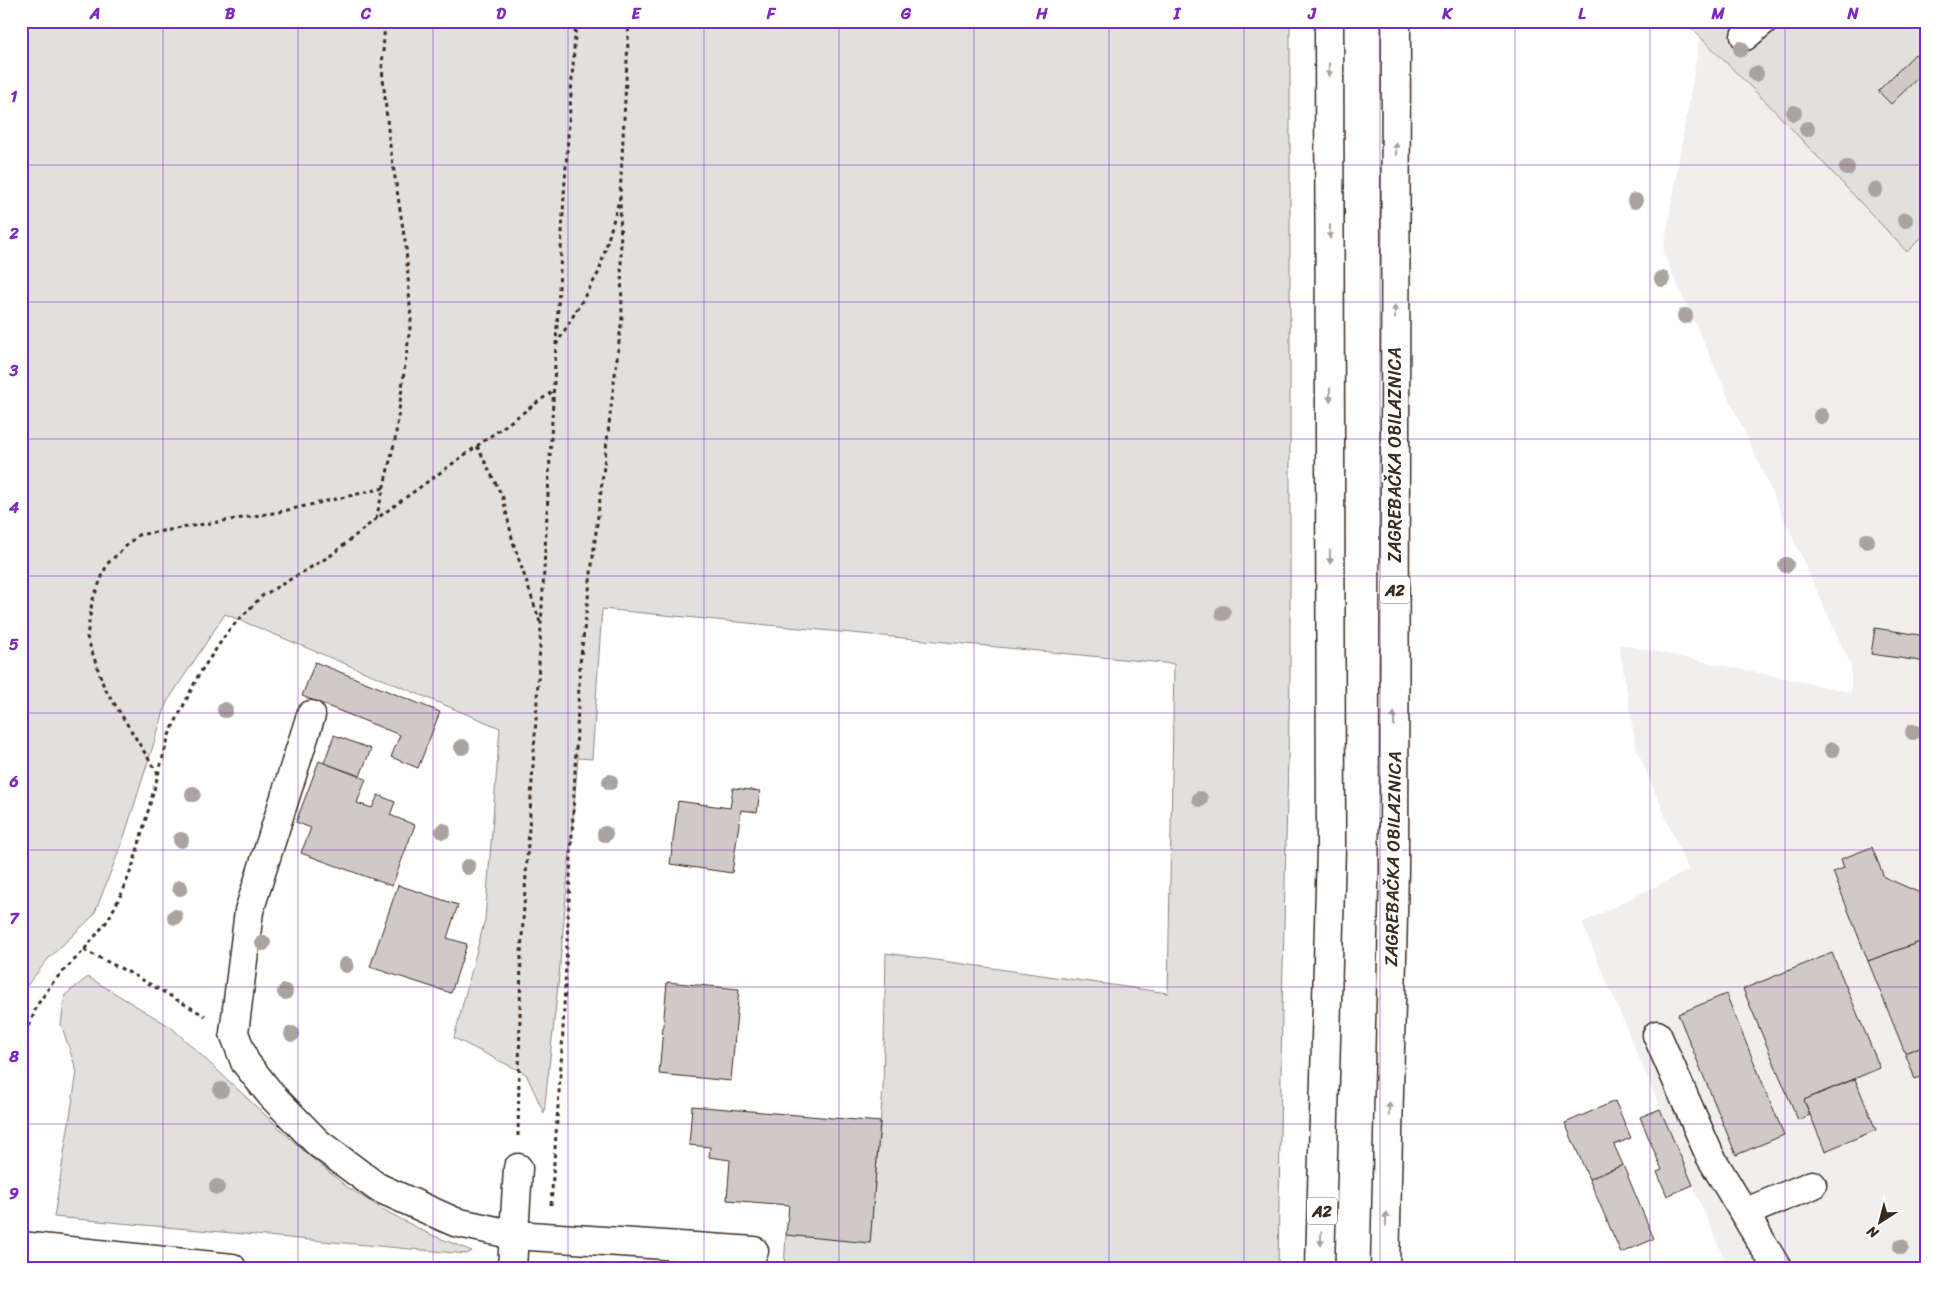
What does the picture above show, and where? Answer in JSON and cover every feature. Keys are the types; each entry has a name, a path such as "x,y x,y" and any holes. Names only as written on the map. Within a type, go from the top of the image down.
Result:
{"main road":[{"name":"A2","path":"1320,1268 1331,848 1329,21"},
{"name":"ZAGREBAČKA OBILAZNICA","path":"1385,1268 1394,870 1396,21"},
{"path":"311,714 249,911 234,1033 245,1062 272,1096 318,1144 376,1187 455,1222 515,1235 754,1251"},
{"path":"1658,1034 1710,1156 1777,1268"},
{"path":"512,1268 518,1168"},
{"path":"1744,1213 1812,1185"},
{"path":"21,1246 232,1268"}],"path":[{"path":"376,519 395,440 411,320 406,248 389,140 382,68 385,21"},
{"path":"518,1168 521,953 541,625 555,346 576,21"},
{"path":"548,1237 562,1050 580,664 622,317 620,197 629,21"},
{"path":"555,346 599,272 620,197"},
{"path":"21,1057 26,1035 37,1005 54,981 84,950 108,920 123,891 169,735 199,674 229,630 262,596 330,556 376,519 553,391"},
{"path":"477,446 504,498 513,542 541,625"},
{"path":"158,774 104,687 87,637 92,602 108,564 138,536 279,512 384,488"},
{"path":"84,950 134,975 234,1033"}],"shaded area":[{"path":"21,21 1290,21 1290,675 1278,1268 784,1268 786,1235 870,1242 883,1090 886,953 1168,993 1174,664 602,609 592,759 578,758 559,976 544,1113 526,1074 454,1038 485,919 500,728 225,614 167,702 123,840 94,915 48,959 21,993"},
{"path":"1684,21 1927,21 1927,232 1907,252 1771,107"},
{"path":"1700,37 1771,107 1907,252 1919,239 1927,246 1927,1268 1728,1268 1582,923 1688,870 1636,747 1619,644 1851,692 1851,666 1663,253"},
{"path":"88,977 171,1027 306,1153 347,1187 427,1233 472,1251 467,1254 54,1217 77,1072 61,1024 65,995"}],"building":[{"path":"1915,54 1927,66 1927,69 1891,104 1878,91"},
{"path":"1875,628 1927,636 1927,662 1871,654"},
{"path":"315,662 440,712 418,768 391,757 400,735 302,696"},
{"path":"334,735 371,749 360,776 324,763"},
{"path":"319,761 366,779 357,803 372,808 378,795 395,802 390,815 415,825 392,886 301,853 311,828 296,822"},
{"path":"733,788 760,791 757,812 741,810 732,873 670,864 678,801 730,808"},
{"path":"1872,847 1884,877 1927,896 1927,960 1920,942 1868,961 1833,872 1844,868 1841,859"},
{"path":"398,885 458,905 447,938 467,944 451,993 370,967"},
{"path":"1920,942 1927,960 1927,1044 1905,1053 1868,961"},
{"path":"1832,953 1880,1068 1804,1100 1810,1115 1798,1120 1743,989"},
{"path":"667,982 739,989 731,1081 659,1074"},
{"path":"1726,994 1784,1135 1736,1155 1678,1014"},
{"path":"1927,1044 1927,1076 1915,1079 1905,1053"},
{"path":"1855,1079 1876,1130 1825,1151 1804,1100"},
{"path":"1615,1101 1631,1138 1614,1145 1623,1165 1589,1179 1565,1123"},
{"path":"692,1106 880,1122 870,1243 786,1235 789,1205 727,1200 730,1160 709,1157 710,1147 689,1145"},
{"path":"1660,1109 1693,1185 1667,1196 1657,1172 1662,1170 1640,1117"},
{"path":"1623,1165 1654,1239 1621,1253 1589,1179"}]}
